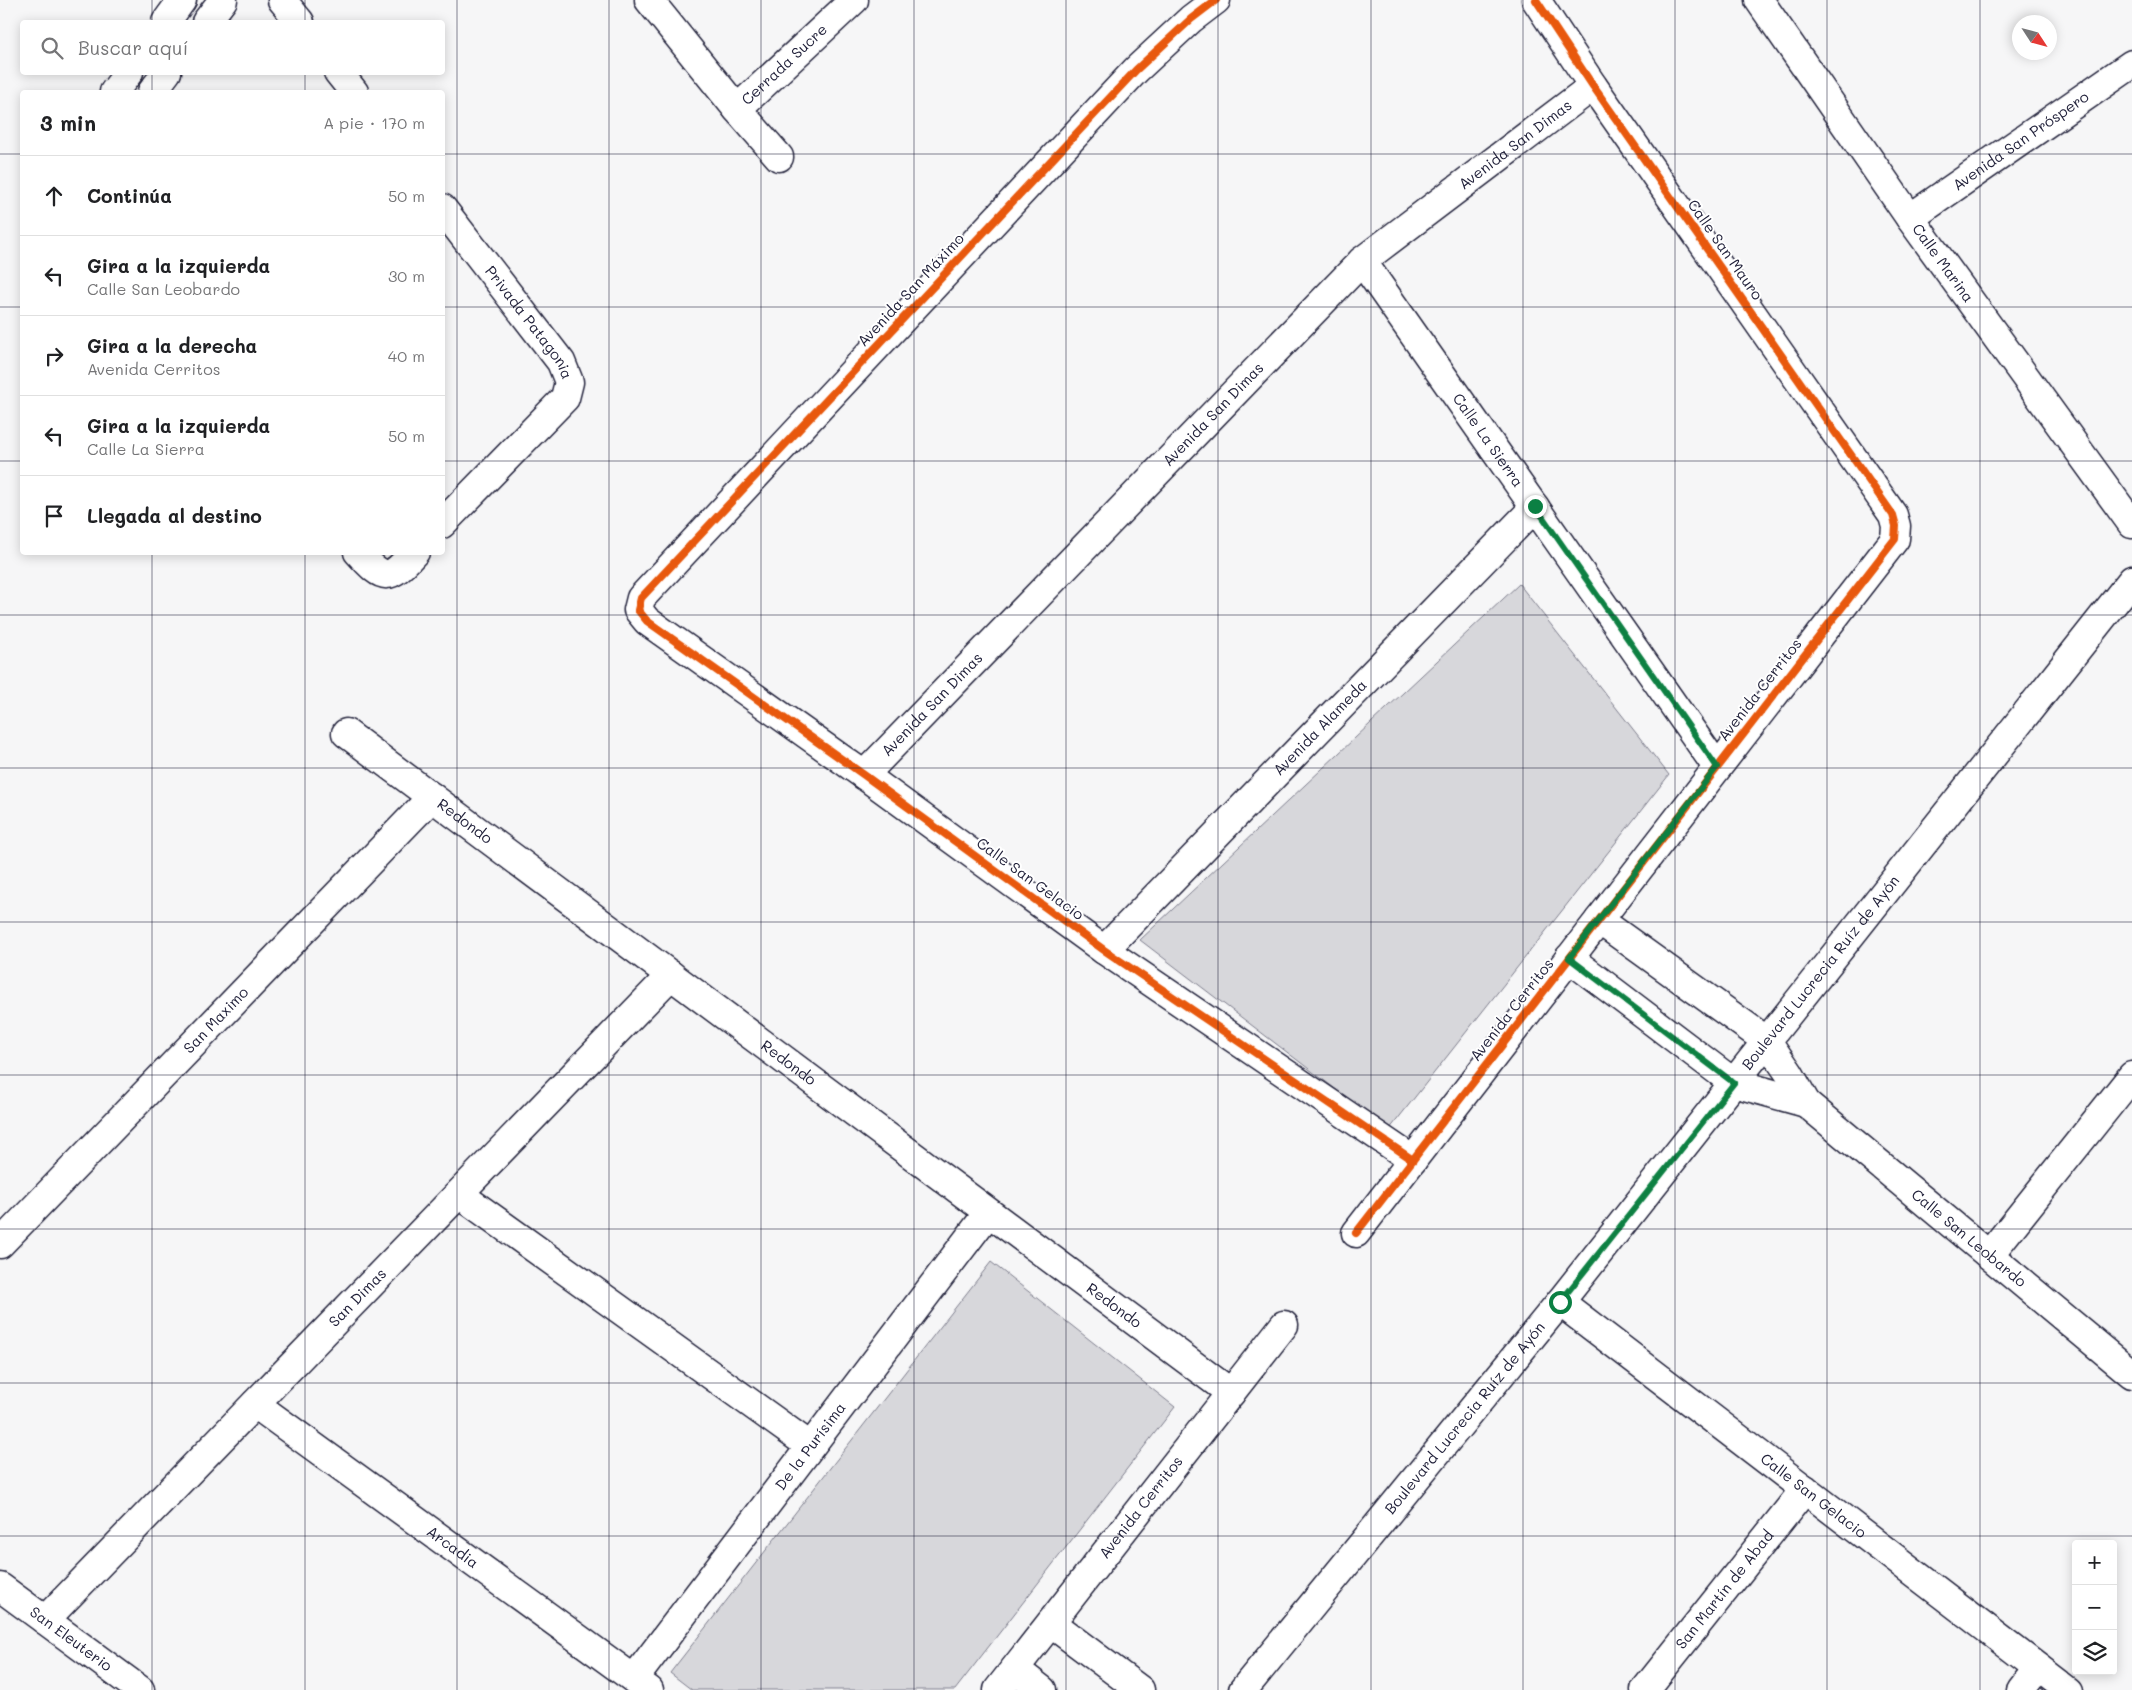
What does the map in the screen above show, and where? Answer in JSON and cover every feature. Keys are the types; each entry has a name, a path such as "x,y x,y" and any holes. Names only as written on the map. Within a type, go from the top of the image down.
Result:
{"street":[{"path":"167,20 182,0"},
{"path":"208,20 223,0"},
{"path":"282,0 298,20"},
{"name":"Cerrada Sucre","path":"649,0 778,157"},
{"name":"Cerrada Sucre","path":"737,109 854,0"},
{"name":"Avenida San Máximo","path":"638,610 641,598 1136,70 1191,19 1216,0"},
{"name":"Calle San Mauro","path":"1536,0 1593,86 1893,515"},
{"name":"Calle Marina","path":"1759,0 1910,218 2132,524"},
{"name":"Avenida San Próspero","path":"1910,218 2132,64"},
{"path":"116,90 127,75"},
{"path":"154,90 166,75"},
{"path":"340,75 352,90"},
{"name":"Avenida San Dimas","path":"864,775 1362,261 1593,86"},
{"name":"Privada Patagonia","path":"445,212 561,362 569,382 565,398 445,521"},
{"name":"Calle La Sierra","path":"1362,261 1717,767"},
{"name":"Avenida Alameda","path":"1104,950 1535,506"},
{"name":"Avenida Cerritos","path":"1356,1233 1895,539 1896,526 1893,515"},
{"path":"361,555 375,570 386,574 396,573 413,555"},
{"name":"Boulevard Lucrecia Ruíz de Ayón","path":"1243,1690 1560,1302 2132,580"},
{"name":"Calle San Gelacio","path":"638,610 647,621 864,775 1104,950 1413,1160"},
{"name":"Redondo","path":"346,733 1231,1393"},
{"name":"San Maximo","path":"0,1244 432,797"},
{"name":"Calle San Leobardo","path":"1598,920 1767,1041 1789,1073 1806,1103 2132,1374"},
{"name":"Calle San Leobardo","path":"1569,958 1734,1083 1771,1095 1806,1103"},
{"name":"San Dimas","path":"45,1620 671,975"},
{"path":"1989,1254 2132,1076"},
{"path":"459,1194 810,1446"},
{"name":"De la Purísima","path":"642,1684 810,1446 988,1213"},
{"name":"Calle San Gelacio","path":"1560,1302 2067,1690"},
{"name":"Avenida Cerritos","path":"998,1690 1052,1624 1284,1325"},
{"name":"Arcadia","path":"255,1404 642,1684"},
{"name":"San Martín de Abad","path":"1645,1690 1805,1489"},
{"name":"San Eleuterio","path":"0,1587 140,1690"},
{"path":"1052,1624 1140,1690"},
{"path":"2021,1690 2038,1668"},
{"path":"1015,1669 1042,1690"}],"shaded area":[{"path":"1519,584 1669,775 1389,1130 1140,940"},
{"path":"991,1262 1175,1407 955,1690 692,1690 670,1673"}],"cycle path":[{"path":"1216,0 1191,19 1136,70 641,598 638,610 647,621 864,775 1104,950 1413,1160"},
{"path":"1356,1233 1895,539 1896,526 1893,515 1593,86 1536,0"}],"route":[{"path":"1535,506 1717,767 1569,958 1734,1083 1560,1302"}]}
